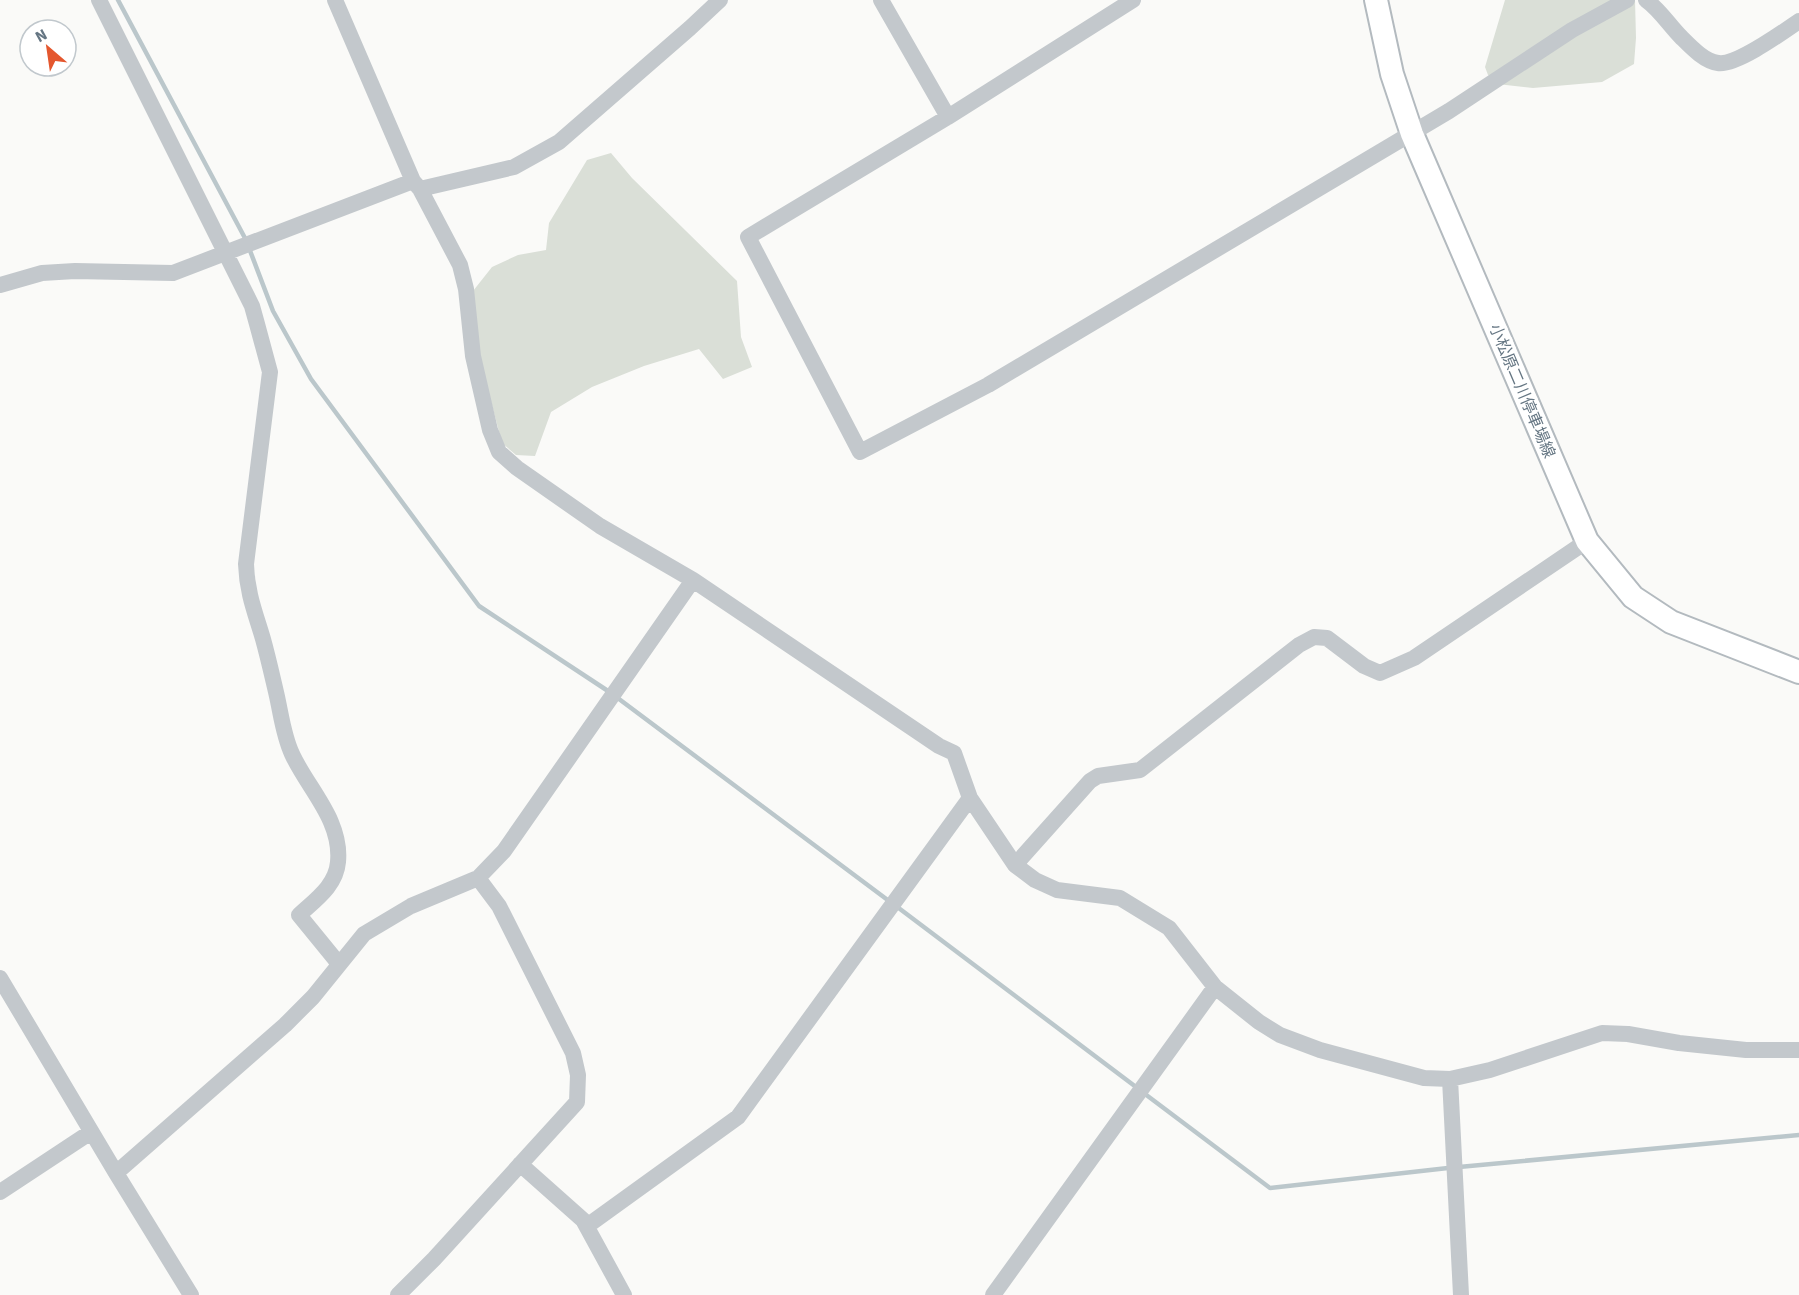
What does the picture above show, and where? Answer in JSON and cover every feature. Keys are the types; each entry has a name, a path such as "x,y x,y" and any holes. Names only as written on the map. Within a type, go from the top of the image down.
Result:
{"main road":[{"name":"小松原二川停車場線","path":"1376,0 1392,74 1412,134 1587,542 1633,597 1671,622 1799,672"}],"street":[{"path":"99,0 231,250 252,306 270,372 246,564 247,587 285,733 292,754 331,822 338,861 333,882 299,915 339,964"},
{"path":"335,0 416,185 460,265 466,289 473,356 490,430 499,452 517,468 600,526 693,580 939,746 954,753 970,798 1015,865 1035,880 1057,890 1120,898 1169,928 1215,987 1259,1022 1290,1039 1320,1050 1424,1078 1450,1079 1490,1070 1602,1034 1628,1034 1679,1043 1746,1050 1799,1050"},
{"path":"0,285 42,273 75,271 173,273 259,239 416,185 514,167 559,142 720,0"},
{"path":"881,0 948,117"},
{"path":"1133,0 948,117 748,237 860,452 988,385 1412,134 1572,30 1627,0"},
{"path":"1646,0 1656,8 1680,37 1705,58 1717,63 1729,63 1799,21"},
{"path":"1015,865 1090,781 1098,776 1140,771 1299,645 1314,637 1327,638 1364,666 1380,673 1414,658 1587,542"},
{"path":"116,1173 285,1025 313,997 364,934 411,906 478,878 504,850 693,580"},
{"path":"587,1226 738,1117 970,798"},
{"path":"398,1295 434,1259 577,1102 578,1075 573,1053 499,906 478,878"},
{"path":"0,978 191,1295"},
{"path":"993,1295 1215,987"},
{"path":"1450,1079 1461,1295"},
{"path":"0,1192 91,1132"},
{"path":"520,1164 584,1220 624,1295"}],"shaded area":[{"path":"1505,0 1635,0 1634,64 1602,82 1533,88 1497,84 1488,75 1485,67"},
{"path":"611,153 632,178 737,281 741,337 752,367 723,379 699,349 644,366 592,387 551,412 535,456 516,455 502,443 478,352 473,291 492,267 518,255 546,250 549,223 587,160"}],"waterway":[{"path":"118,0 246,240"},
{"path":"249,248 273,311 311,379 479,606 608,691"},
{"path":"619,699 889,901"},
{"path":"896,906 1136,1087"},
{"path":"1145,1094 1270,1188 1448,1168"},
{"path":"1459,1167 1799,1135"}]}
